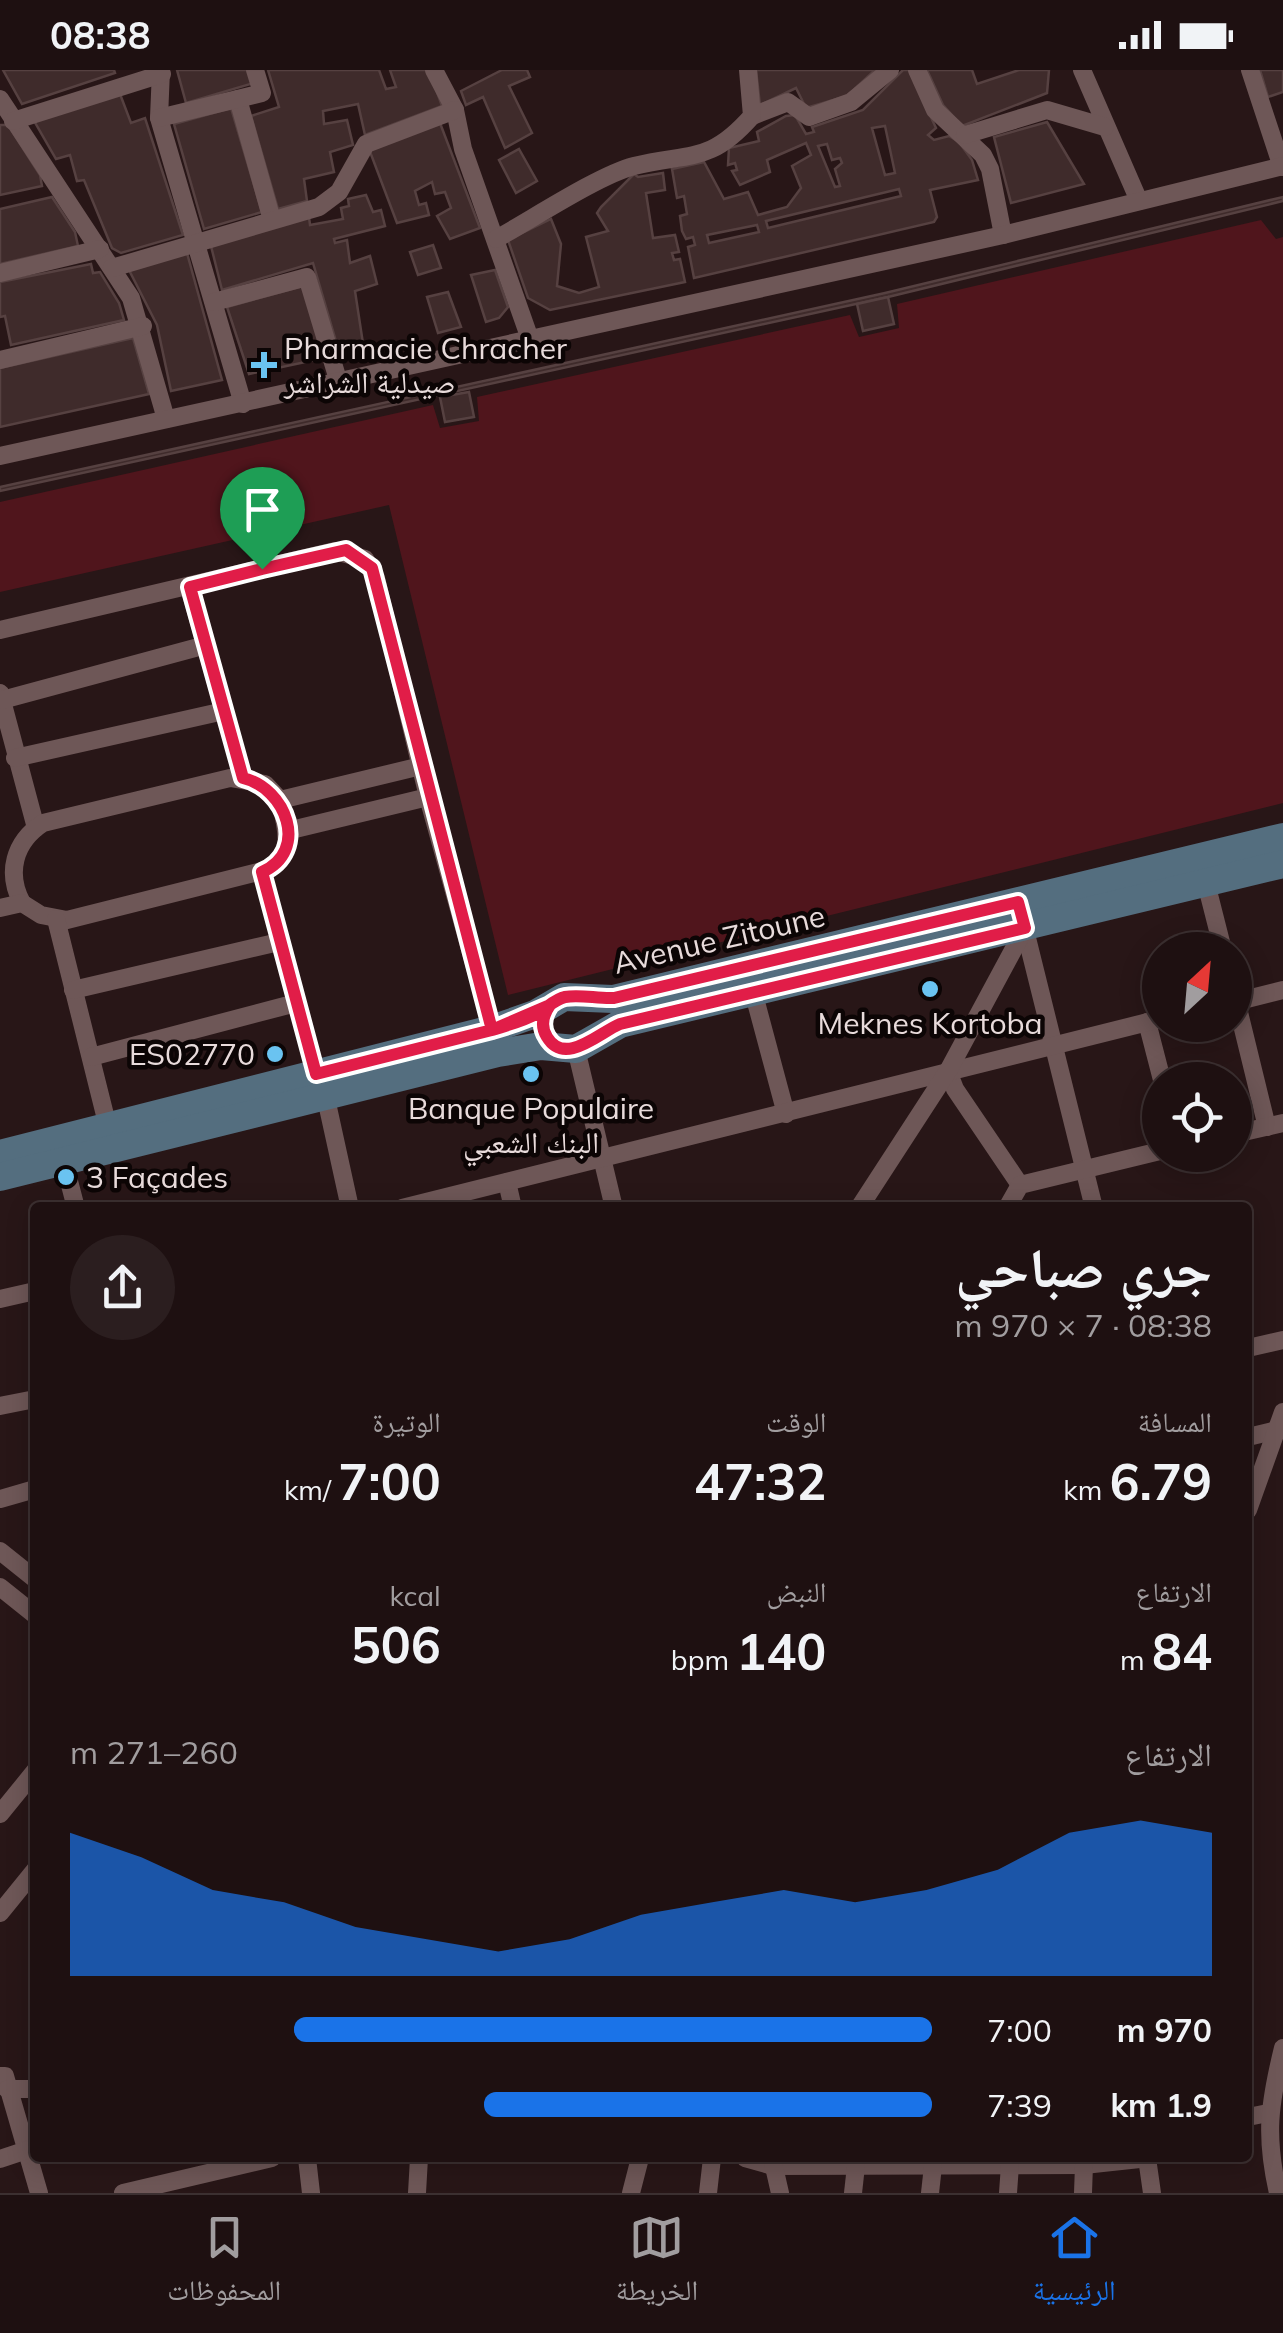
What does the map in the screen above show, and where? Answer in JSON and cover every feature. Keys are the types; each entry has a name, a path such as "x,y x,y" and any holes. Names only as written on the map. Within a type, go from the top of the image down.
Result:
{"main road":[{"name":"Avenue Zitoune","path":"0,1154 108,1127 320,1084 575,1045 620,1024 753,991 1283,836"},
{"name":"Avenue Zitoune","path":"0,1178 64,1162 492,1030 561,1001 614,998 1021,915 1206,884 1283,864"},
{"path":"561,1001 594,1013 575,1045 544,1029 561,1001"}],"street":[{"path":"159,118 262,94 255,70"},
{"path":"434,70 454,110 463,149 530,340"},
{"path":"748,70 752,116"},
{"path":"496,238 634,166 708,153 752,116 788,102 809,117 851,102 890,70"},
{"path":"917,70 935,110 964,135 990,168 1003,235"},
{"path":"1082,70 1139,201"},
{"path":"0,456 1003,235 1282,167 1250,70"},
{"path":"13,121 161,72 159,118 243,404"},
{"path":"238,98 272,220"},
{"path":"0,100 112,268 143,326 166,419"},
{"path":"112,268 330,201 366,144 454,110"},
{"path":"964,135 1048,110 1106,128"},
{"path":"0,273 100,250"},
{"path":"214,302 307,277 339,384"},
{"path":"0,360 143,326"},
{"path":"0,630 336,551 364,559 376,578 428,797 492,1030"},
{"path":"190,587 243,778"},
{"path":"36,828 1,696 206,645"},
{"path":"15,758 224,711"},
{"path":"280,800 421,766"},
{"path":"0,908 22,903 56,919 79,918 262,872 281,860 288,846 280,800 264,784 243,778 36,828 7,864 22,903"},
{"path":"287,831 428,797"},
{"path":"262,872 349,1202"},
{"path":"1206,884 1218,932"},
{"path":"1021,915 1092,1202"},
{"path":"863,1202 948,1071 1021,915"},
{"path":"56,919 108,1127"},
{"path":"72,990 280,942"},
{"path":"1252,996 1283,990"},
{"path":"753,991 786,1114"},
{"path":"91,1056 296,1003"},
{"path":"426,1202 1142,1024"},
{"path":"1248,1042 1275,1125"},
{"path":"575,1045 613,1202"},
{"path":"948,1071 955,1089 1020,1185"},
{"path":"1010,1202 1020,1185 1142,1155"},
{"path":"64,1162 74,1202"},
{"path":"507,1182 512,1202"},
{"path":"0,1299 30,1292"},
{"path":"1252,1347 1283,1340"},
{"path":"0,1406 30,1400"},
{"path":"1252,1435 1280,1421"},
{"path":"1252,1499 1280,1421"},
{"path":"0,1499 30,1490"},
{"path":"0,1551 30,1575"},
{"path":"1,1590 30,1611"},
{"path":"0,1814 30,1777"},
{"path":"0,1913 30,1876"},
{"path":"1278,2193 1257,2144 1273,2116 1283,2048"},
{"path":"4,2082 30,2088"},
{"path":"0,2158 30,2149 4,2082"},
{"path":"33,2162 39,2193"},
{"path":"123,2193 255,2162"},
{"path":"308,2162 311,2193"},
{"path":"417,2193 419,2162"},
{"path":"630,2193 639,2162"},
{"path":"708,2193 712,2162"},
{"path":"780,2193 772,2162 856,2166 1111,2162"},
{"path":"1148,2162 1152,2193"},
{"path":"1008,2193 1010,2165"},
{"path":"1083,2193 1084,2165"},
{"path":"853,2193 856,2166"},
{"path":"930,2193 934,2166"}],"shaded area":[{"path":"1261,220 1276,239 1283,237 1283,803 508,995 389,505 0,592 0,502 433,405 440,428 479,421 477,397 850,315 859,337 899,328 897,304"}],"building":[{"path":"3,70 114,70 115,73 22,104"},
{"path":"177,70 250,70 254,83 186,103"},
{"path":"268,70 379,70 386,89 396,87 390,70 429,70 442,106 365,135 358,104 323,111 324,124 347,120 353,145 330,152 334,172 304,179 307,201 278,209 251,116 279,107"},
{"path":"502,70 527,70 530,77 509,86 532,133 505,148 483,97 466,105 461,91"},
{"path":"756,70 875,70 847,96 806,108 796,88 760,105"},
{"path":"903,70 909,70 936,128 928,135 934,140 949,136 959,142 972,160 978,180 930,190 937,217 934,222 694,278 688,247 695,245 693,237 686,239 682,231 680,216 687,214 684,196 677,198 672,169 704,162 724,199 748,192 758,215 787,207 801,188 792,166 811,155 806,143 767,160 770,172 740,185 732,171 737,170 735,163 728,165 729,148 759,141 757,132 786,116 795,115 806,134 814,132 812,127 863,110","holes":["885,126 895,173 885,175 872,128","827,144 832,160 840,158 842,163 835,169 840,186 835,187 818,146","899,189 901,196 768,228 766,221","757,225 759,232 709,243 707,235"]},
{"path":"927,70 972,70 977,84 1019,70 1049,70 1047,93 962,126 943,105"},
{"path":"1260,70 1283,70 1283,92 1268,97"},
{"path":"120,94 131,123 145,118 183,235 121,253 112,248 84,180 77,181 70,155 56,159 33,119"},
{"path":"231,108 262,212 204,229 174,124"},
{"path":"1047,122 1084,184 1011,203 994,137"},
{"path":"440,123 480,228 450,239 437,216 451,208 445,192 435,194 432,182 415,191 419,205 426,203 429,215 397,223 369,149"},
{"path":"0,125 8,125 40,175 42,186 0,195"},
{"path":"519,149 537,181 516,193 499,160"},
{"path":"663,173 665,190 646,193 653,238 675,235 679,252 672,253 674,260 680,259 685,282 550,310 528,298 508,240 551,219 561,244 557,286 579,293 599,287 586,237 608,231 597,213 634,174 638,177"},
{"path":"366,195 373,212 381,210 385,226 334,239 335,243 347,240 350,263 370,256 377,284 355,291 364,350 340,355 313,263 222,290 211,246 309,217 310,225 343,219 341,208 349,206 348,199"},
{"path":"52,197 75,232 78,246 0,264 0,209"},
{"path":"1283,197 1283,201 888,297 0,491 0,487 885,293"},
{"path":"433,245 441,268 418,275 410,252"},
{"path":"187,253 222,380 171,391 157,325 129,270"},
{"path":"91,264 93,273 100,272 119,303 124,320 11,345 5,316 0,317 0,282"},
{"path":"495,270 508,307 499,318 486,322 471,275"},
{"path":"303,286 324,358 249,374 227,307"},
{"path":"448,292 461,327 438,333 427,297"},
{"path":"888,297 894,324 863,331 857,304"},
{"path":"133,338 149,394 0,427 0,368"},
{"path":"469,392 474,417 445,422 440,397"}],"place":[{"name":"Pharmacie Chracher صيدلية الشراشر","path":"264,365"},
{"name":"Meknes Kortoba","path":"930,989"},
{"name":"ES02770","path":"275,1054"},
{"name":"Banque Populaire البنك الشعبي","path":"531,1074"},
{"name":"3 Façades","path":"66,1177"}],"route":[{"path":"262,569 190,587 243,778 264,784 280,800 288,846 281,860 262,872 316,1074 492,1030 516,1022 535,1014 556,1000 564,997 614,998 1018,902 1025,928 620,1024 576,1049 559,1048 546,1036 543,1020 550,1005 535,1014 492,1030 428,797 372,568 346,550 262,569"}]}
